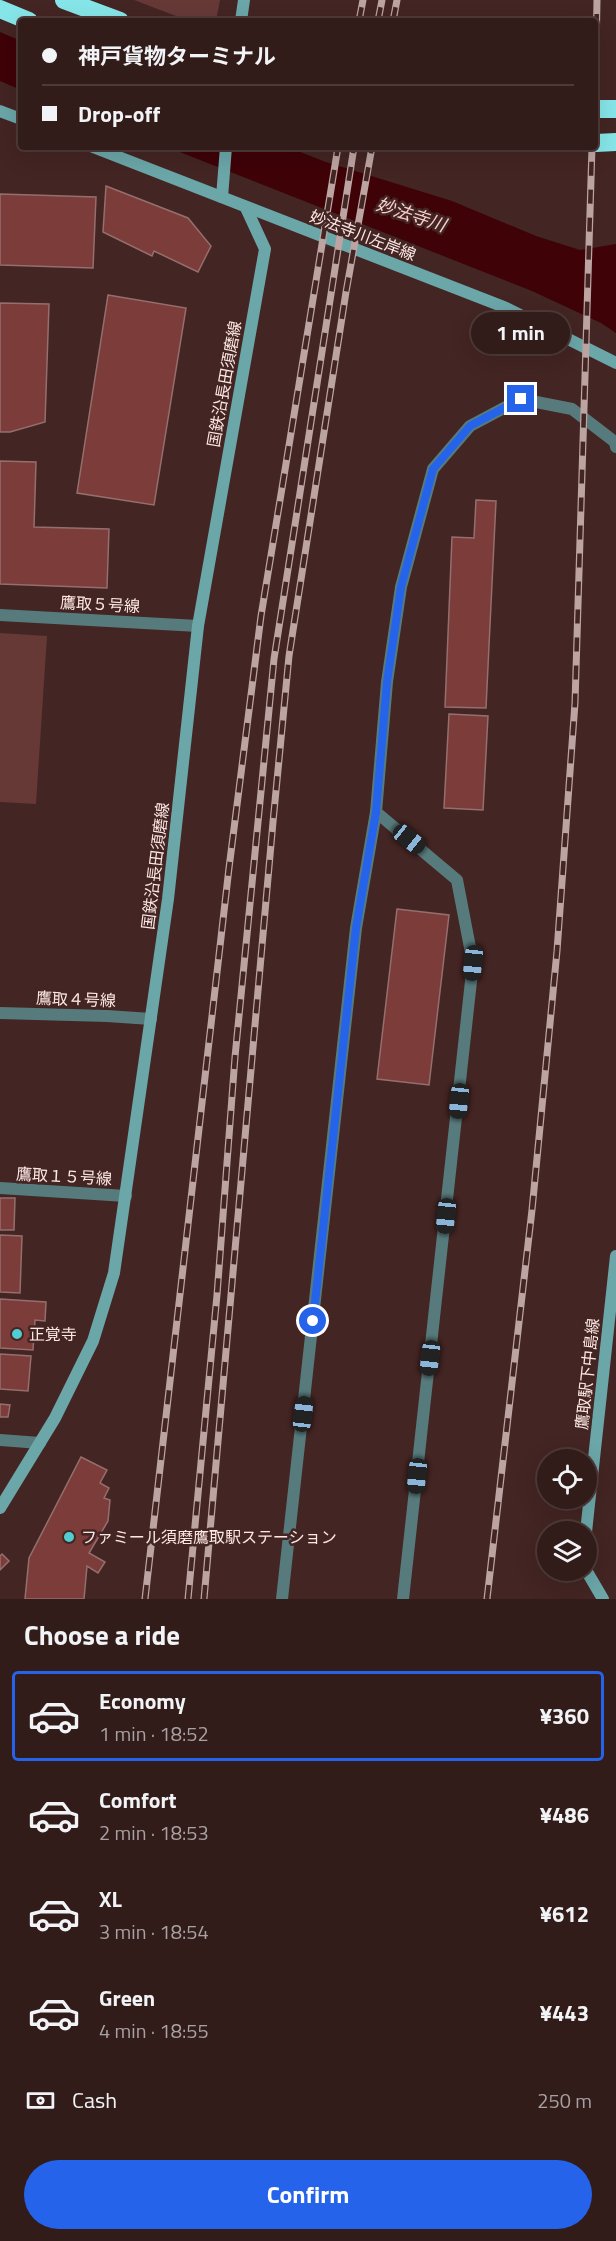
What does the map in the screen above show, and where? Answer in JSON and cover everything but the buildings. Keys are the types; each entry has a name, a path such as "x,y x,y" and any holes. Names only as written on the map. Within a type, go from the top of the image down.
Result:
{"highway":[{"path":"64,0 112,18"},
{"path":"0,9 22,18"},
{"path":"598,109 616,109"},
{"path":"598,143 616,142"}],"street":[{"path":"241,18 244,0"},
{"path":"0,111 18,118"},
{"name":"妙法寺川左岸線","path":"101,150 504,307 616,363"},
{"path":"222,197 226,150"},
{"name":"国鉄沿長田須磨線","path":"0,1508 55,1418 93,1341 114,1273 168,899 198,626 265,249 246,207"},
{"path":"282,1599 356,928 376,812 387,682 401,587 433,469 470,426 521,399 572,409 615,442 616,447"},
{"name":"鷹取５号線","path":"0,615 198,626"},
{"path":"376,812 457,880 473,963 403,1599"},
{"name":"鷹取４号線","path":"0,1013 152,1019"},
{"name":"鷹取１５号線","path":"0,1188 126,1196"},
{"name":"鷹取駅下中島線","path":"587,1521 616,1257"},
{"path":"0,1440 40,1443"},
{"path":"592,1581 602,1599"}],"shaded area":[{"path":"134,0 220,0 217,18 181,18"},
{"path":"0,633 47,636 36,804 0,802"}],"water":[{"path":"0,32 18,40 18,89 0,81"},
{"name":"妙法寺川","path":"175,150 296,150 323,161 452,201 536,236 580,250 616,244 616,333 601,323 532,291"}],"railway":[{"path":"360,18 363,0"},
{"path":"379,18 382,0"},
{"path":"394,18 397,0"},
{"path":"597,0 597,18"},
{"path":"145,1599 229,868 261,616 338,150"},
{"path":"188,1599 217,1295 235,1057 274,659 354,150"},
{"path":"204,1599 289,656 346,292 371,150"},
{"path":"487,1599 532,1210 557,951 575,703 592,150"}],"place":[{"name":"正覚寺","path":"17,1334"},
{"name":"ファミール須磨鷹取駅ステーション","path":"69,1537"}],"route":[{"path":"313,1321 356,928 376,812 387,682 401,587 433,469 470,426 521,399"}]}
